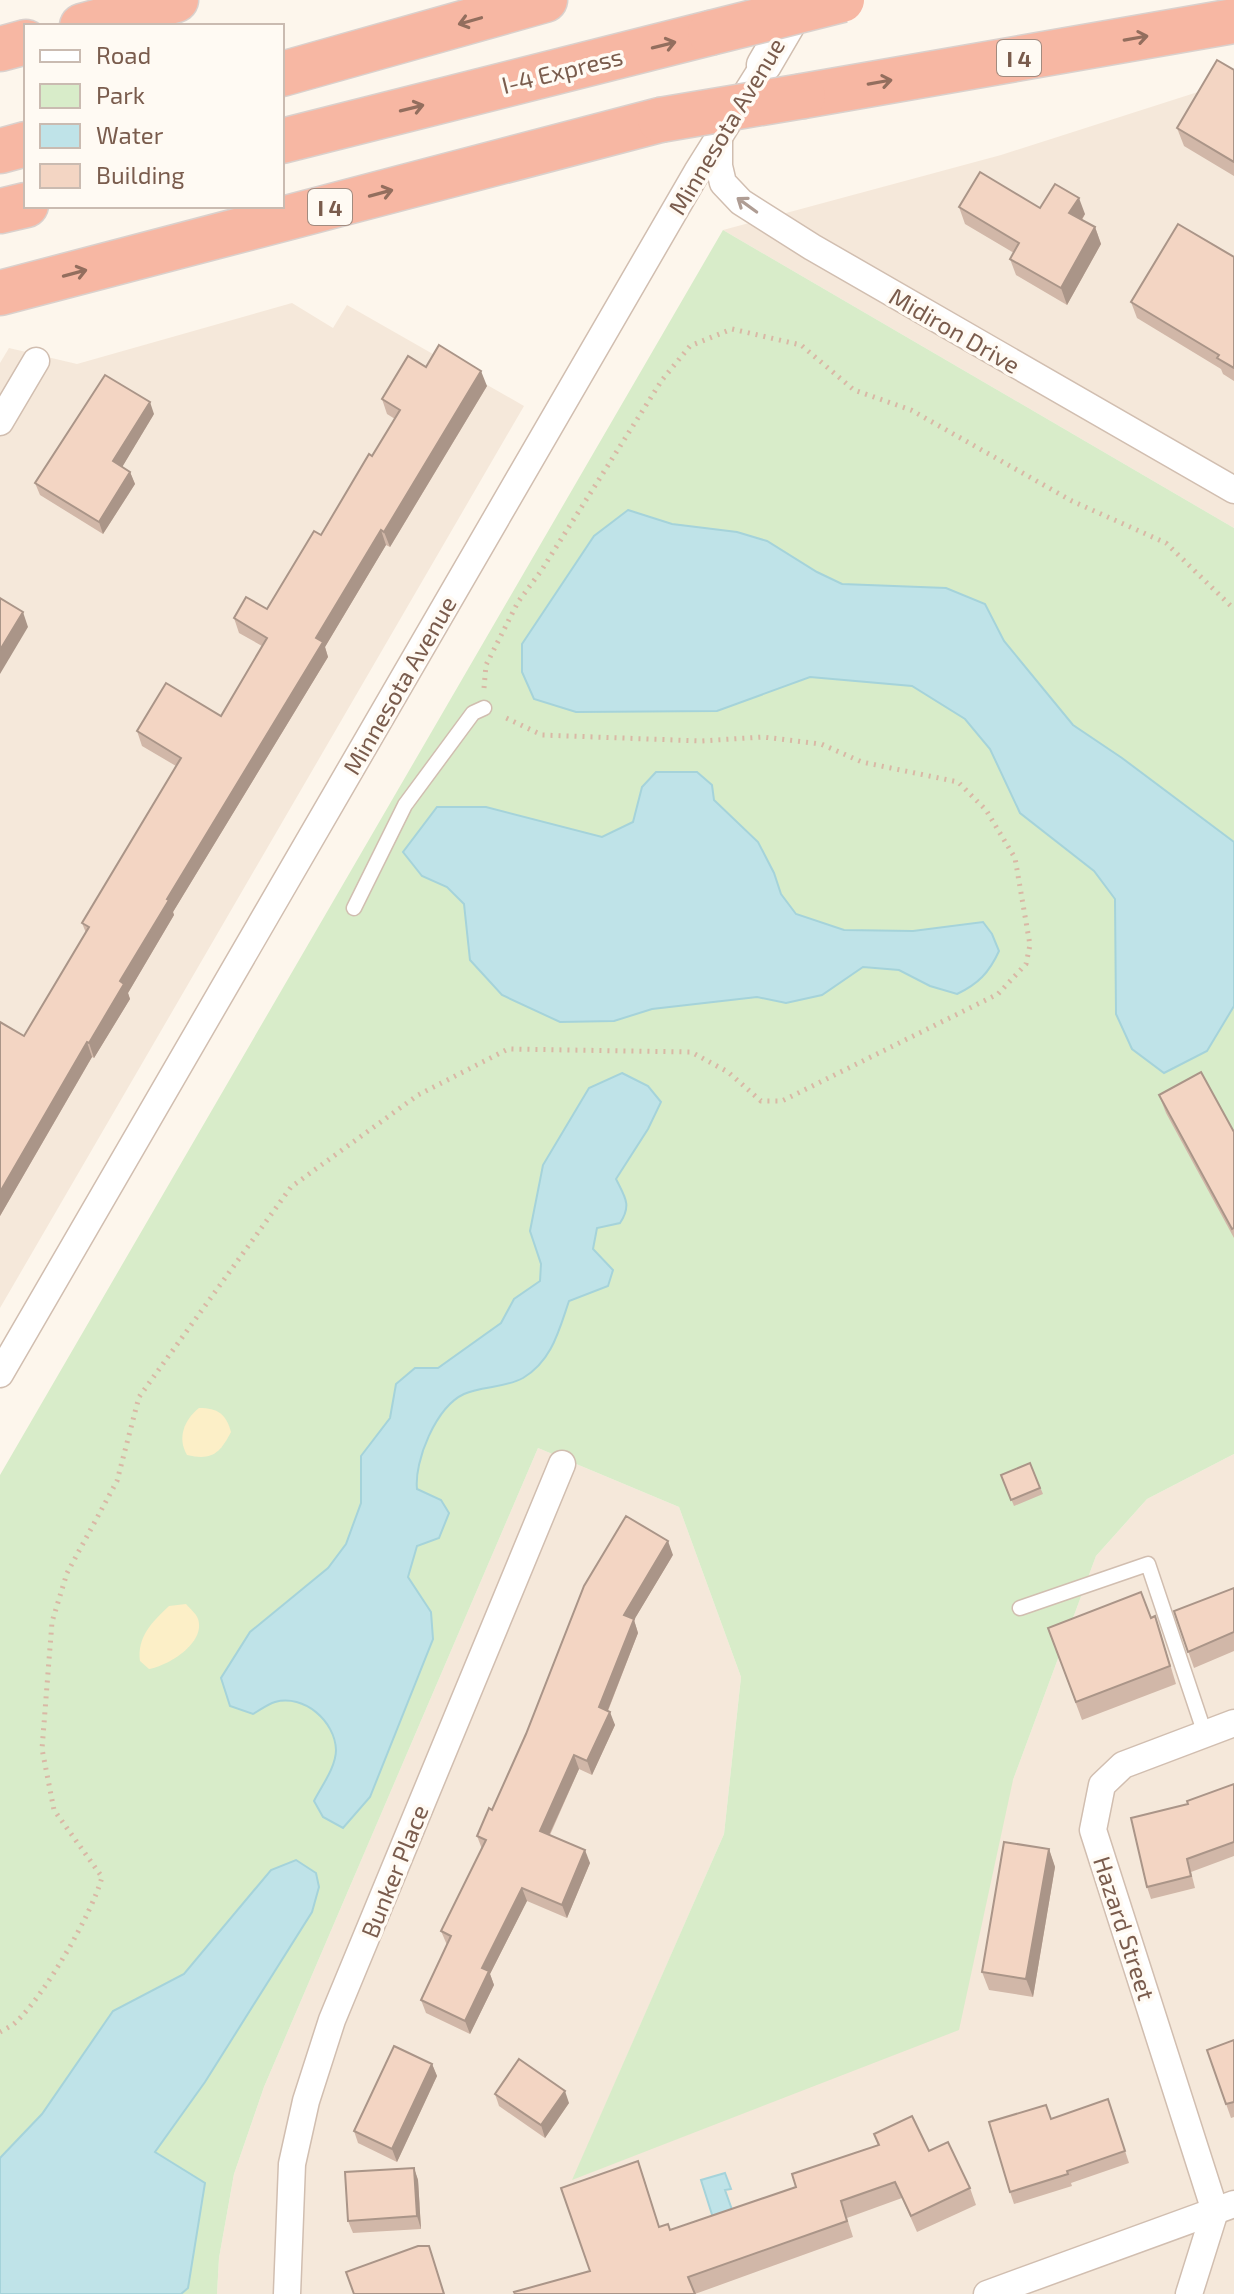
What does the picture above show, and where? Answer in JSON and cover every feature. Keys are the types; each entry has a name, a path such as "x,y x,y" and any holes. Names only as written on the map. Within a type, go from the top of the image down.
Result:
{"highway":[{"path":"89,24 176,0"},
{"path":"284,73 545,0"},
{"name":"I-4 Express","path":"284,140 842,0"},
{"name":"I 4","path":"0,293 660,120 1234,21"},
{"path":"0,49 24,43"},
{"path":"0,151 24,145"},
{"path":"0,211 24,205"}],"street":[{"name":"Minnesota Avenue","path":"0,1374 689,186 802,0"},
{"name":"Midiron Drive","path":"719,137 719,166 723,183 741,202 812,247 1234,490"},
{"path":"0,422 36,361"},
{"name":"Bunker Place","path":"287,2294 292,2164 306,2101 332,2020 562,1464"},
{"name":"Hazard Street","path":"1224,2207 1093,1830 1102,1785 1123,1765 1234,1723"},
{"path":"987,2294 1224,2207"},
{"path":"1189,2294 1224,2207"}],"lane":[{"path":"354,908 405,805 473,713 484,708"},
{"path":"1020,1608 1148,1564 1205,1734"}],"path":[{"path":"0,2032 16,2023 54,1974 97,1896 102,1877 54,1810 42,1749 52,1622 67,1573 117,1481 139,1397 291,1187 418,1095 508,1049 691,1052 728,1072 761,1101 782,1101 949,1021 998,994 1026,964 1030,945 1015,858 986,810 958,782 862,762 821,744 763,737 701,741 542,735 484,708 486,665 518,602 541,571 662,380 690,346 732,329 801,345 854,390 911,410 1072,501 1166,543 1234,609"}],"shaded area":[{"path":"1234,87 1234,528 723,230 1001,155 1201,91"},
{"path":"292,303 333,328 347,305 524,406 0,1308 0,363 9,348 77,364"},
{"path":"538,1448 679,1507 741,1677 724,1834 573,2179 1013,1780 1096,1556 1147,1499 1234,1454 1234,2294 217,2294 219,2258 234,2174 264,2087"}],"green space":[{"path":"723,230 1234,528 1234,1454 1147,1499 1096,1556 1013,1780 959,2030 572,2180 724,1834 741,1677 679,1507 538,1448 264,2087 234,2174 219,2258 217,2294 0,2294 0,1475"}],"sand":[{"path":"199,1408 220,1413 231,1432 219,1450 203,1457 187,1455 182,1436 189,1418"},
{"path":"186,1604 198,1619 196,1637 184,1652 149,1669 140,1661 143,1637 169,1606"}],"water":[{"path":"628,510 672,524 737,532 767,541 842,584 946,588 985,604 1004,641 1073,725 1234,842 1234,1006 1207,1051 1164,1073 1132,1049 1116,1014 1115,899 1094,871 1020,813 990,749 965,719 912,686 810,677 717,711 576,712 534,699 522,672 522,644 594,536"},
{"path":"656,772 697,772 712,785 714,800 758,842 781,894 796,914 844,930 913,931 983,922 999,951 995,959 982,977 957,994 930,986 899,970 863,967 822,995 786,1003 757,997 652,1009 614,1021 560,1022 502,995 470,960 464,904 447,887 422,876 403,852 437,807 486,807 602,837 633,822 642,787"},
{"path":"622,1073 648,1086 661,1102 616,1179 626,1201 624,1217 620,1223 597,1228 593,1249 613,1270 608,1286 569,1301 548,1354 533,1371 516,1381 464,1394 444,1410 429,1436 419,1464 417,1489 441,1500 449,1513 439,1538 417,1546 408,1577 431,1612 433,1639 370,1797 343,1828 323,1817 314,1801 331,1770 336,1750 324,1720 297,1702 275,1702 253,1714 230,1706 221,1678 250,1632 328,1568 346,1544 361,1503 361,1456 390,1418 396,1384 415,1368 438,1368 501,1323 514,1299 540,1281 541,1264 530,1231 543,1165 589,1088"},
{"path":"296,1860 316,1873 319,1887 312,1912 205,2082 155,2152 205,2183 188,2288 181,2294 0,2294 0,2158 42,2114 113,2011 184,1974 271,1870"},
{"path":"725,2173 731,2189 725,2190 735,2218 715,2224 701,2180"}],"building":[{"path":"1217,60 1234,70 1234,162 1177,128"},
{"path":"980,172 1040,208 1055,184 1079,198 1069,213 1095,227 1061,288 1010,259 1019,243 959,207"},
{"path":"1178,224 1234,257 1234,368 1217,358 1219,355 1131,302"},
{"path":"439,345 481,371 316,638 323,642 167,899 120,981 124,984 0,1192 0,1022 24,1036 89,927 82,923 181,758 137,731 166,683 221,716 267,638 234,618 246,597 267,609 314,531 321,535 369,454 372,456 400,410 382,399 408,356 426,367"},
{"path":"105,375 150,402 113,461 130,472 99,522 35,483"},
{"path":"0,598 23,612 0,650"},
{"path":"1201,1072 1234,1132 1232,1229 1159,1095"},
{"path":"1030,1463 1040,1488 1011,1500 1001,1475"},
{"path":"626,1516 668,1541 624,1615 634,1619 599,1707 610,1712 587,1761 574,1755 540,1831 585,1850 562,1905 522,1888 482,1968 489,1971 465,2021 421,2000 451,1936 441,1931 486,1840 477,1836 526,1734 584,1586"},
{"path":"1234,1588 1234,1632 1188,1652 1174,1611"},
{"path":"1141,1592 1151,1618 1155,1616 1170,1666 1076,1702 1048,1628"},
{"path":"1234,1784 1234,1842 1187,1859 1191,1876 1147,1887 1131,1818 1188,1804 1187,1801"},
{"path":"1004,1842 1049,1849 1026,1979 982,1972"},
{"path":"1234,2040 1234,2102 1226,2104 1207,2050"},
{"path":"394,2046 432,2064 392,2149 354,2131"},
{"path":"519,2059 565,2091 541,2125 495,2094"},
{"path":"1108,2099 1125,2151 1067,2171 1068,2174 1010,2192 989,2122 1046,2105 1051,2119"},
{"path":"912,2116 929,2151 948,2142 970,2188 911,2216 895,2182 841,2201 847,2221 688,2277 695,2294 514,2292 590,2271 561,2188 638,2161 659,2227 668,2224 670,2230 796,2187 792,2174 879,2145 874,2134"},
{"path":"414,2168 417,2216 348,2221 345,2172"},
{"path":"418,2246 429,2246 444,2294 354,2294 346,2272"}]}
